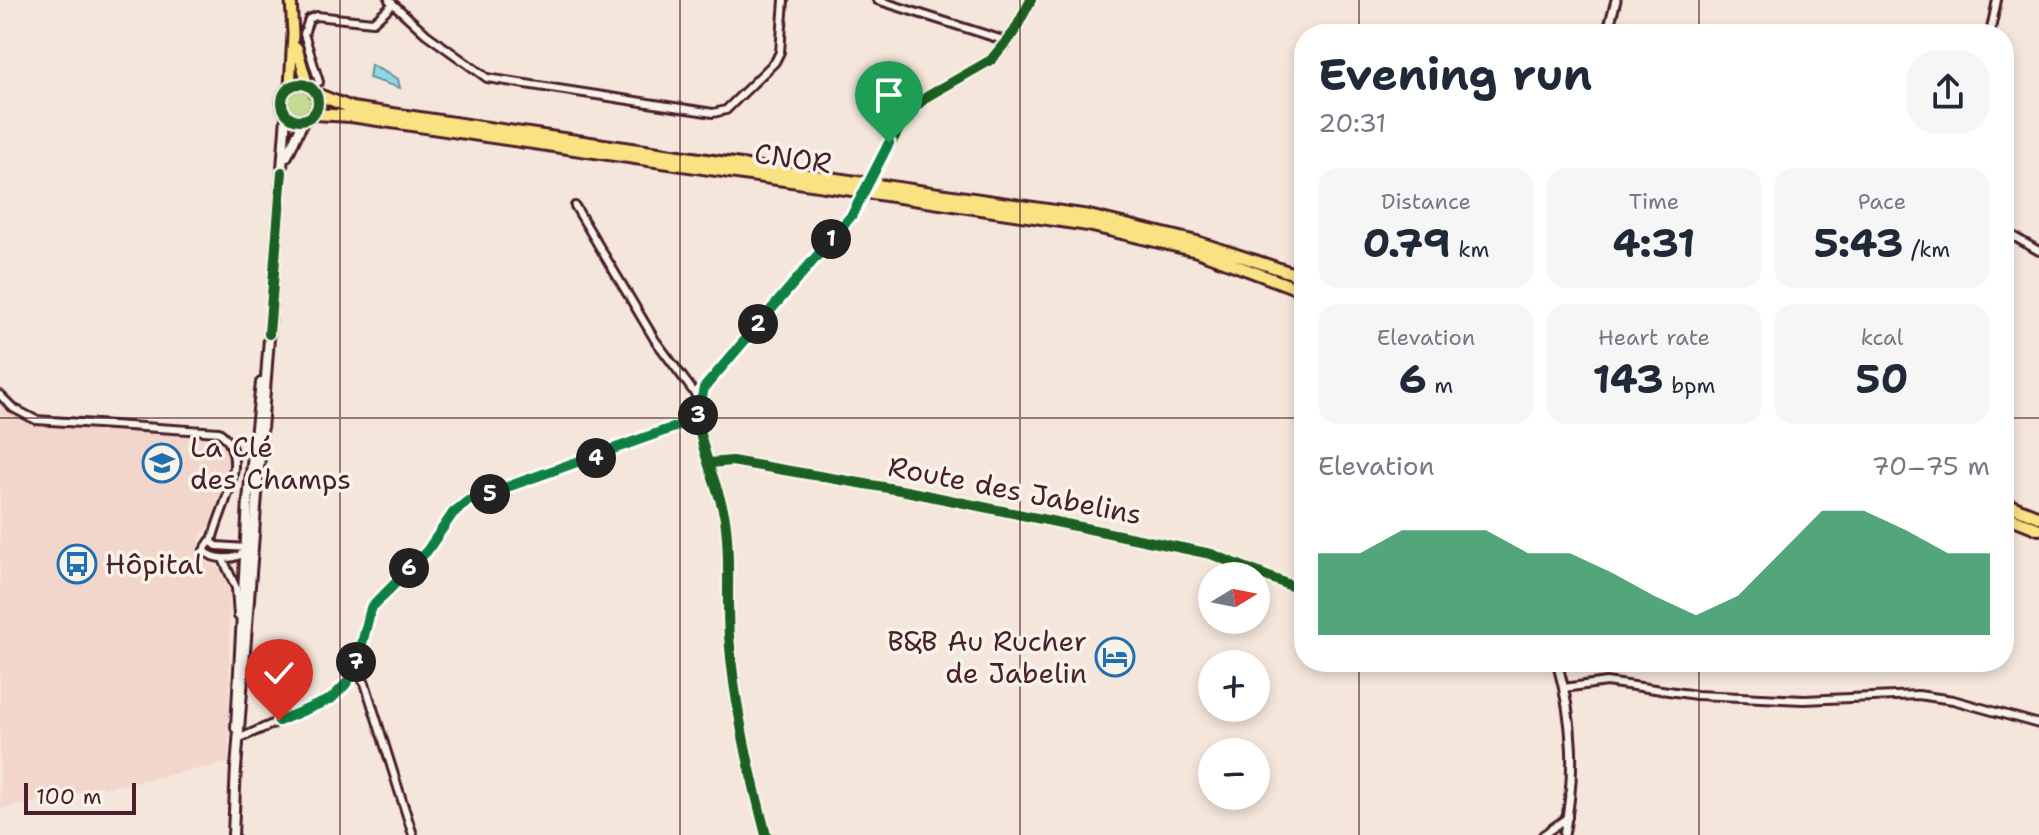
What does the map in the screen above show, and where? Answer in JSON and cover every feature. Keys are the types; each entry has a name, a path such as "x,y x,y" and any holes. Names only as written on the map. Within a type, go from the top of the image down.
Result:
{"highway":[{"name":"CNOR","path":"312,90 352,108 1089,216 1197,242 1294,274"},
{"name":"CNOR","path":"314,114 337,114 1088,225 1211,255 1294,287"},
{"path":"2014,507 2039,517"},
{"path":"2014,519 2039,529"}],"main road":[{"path":"236,769 286,116 281,101 290,87 291,0"},
{"path":"282,172 304,120 314,114 312,90 293,34"},
{"path":"290,87 312,90"},
{"path":"286,116 304,120"},
{"path":"233,835 239,636 253,443 269,334"}],"street":[{"path":"319,82 304,34 309,19 316,16 373,22 391,2 426,34 487,78 713,113 726,110 775,62 780,52 784,0"},
{"path":"877,0 1000,39 1005,46"},
{"path":"766,835 736,711 728,634 725,520 697,419 699,399 704,388 857,207 898,126 917,104 981,67 1005,46 1031,0"},
{"path":"1610,24 1616,0"},
{"path":"1992,24 1997,0"},
{"path":"575,206 655,340 699,399"},
{"path":"2014,237 2039,251"},
{"path":"0,395 13,408 36,420 219,432 232,446 234,458 214,555"},
{"path":"240,738 331,699 355,671 371,608 427,551 453,513 468,501 697,419"},
{"name":"Route des Jabelins","path":"710,463 732,461 906,491 1211,554 1294,587"},
{"path":"223,559 246,550 255,535"},
{"path":"239,636 238,596 223,559 204,550 207,542 246,550"},
{"path":"246,550 252,586"},
{"path":"355,671 365,683 413,835"},
{"path":"1560,672 1574,741 1564,835"},
{"path":"1564,688 1606,682 1696,695 1804,700 1918,695 1953,700 2039,724"},
{"path":"1543,835 1568,817"}],"shaded area":[{"path":"0,404 35,425 220,435 228,444 231,459 219,515 200,537 197,555 219,568 230,591 228,763 0,809"}],"green space":[{"path":"299,90 308,93 311,102 308,111 299,114 290,111 287,102 290,93"}],"water":[{"path":"371,65 398,79 400,88 369,78"}],"cycle path":[{"path":"766,835 734,686 725,519 705,454 699,420 699,404 704,388 852,215 907,114 928,96 991,60 1014,32 1031,0"},
{"path":"300,84 313,89 318,102 313,115 300,120 287,115 282,102 287,89 300,84"},
{"path":"269,334 282,172"},
{"path":"710,463 732,461 906,491 1211,554 1294,587"}],"place":[{"name":"La Clé des Champs","path":"162,463"},
{"name":"Hôpital","path":"77,564"},
{"name":"B&B Au Rucher de Jabelin","path":"1115,657"}],"route":[{"path":"279,721 331,699 345,685 355,671 358,647 371,608 427,551 453,513 468,501 582,463 697,419 699,399 704,388 852,215 889,143"}]}
